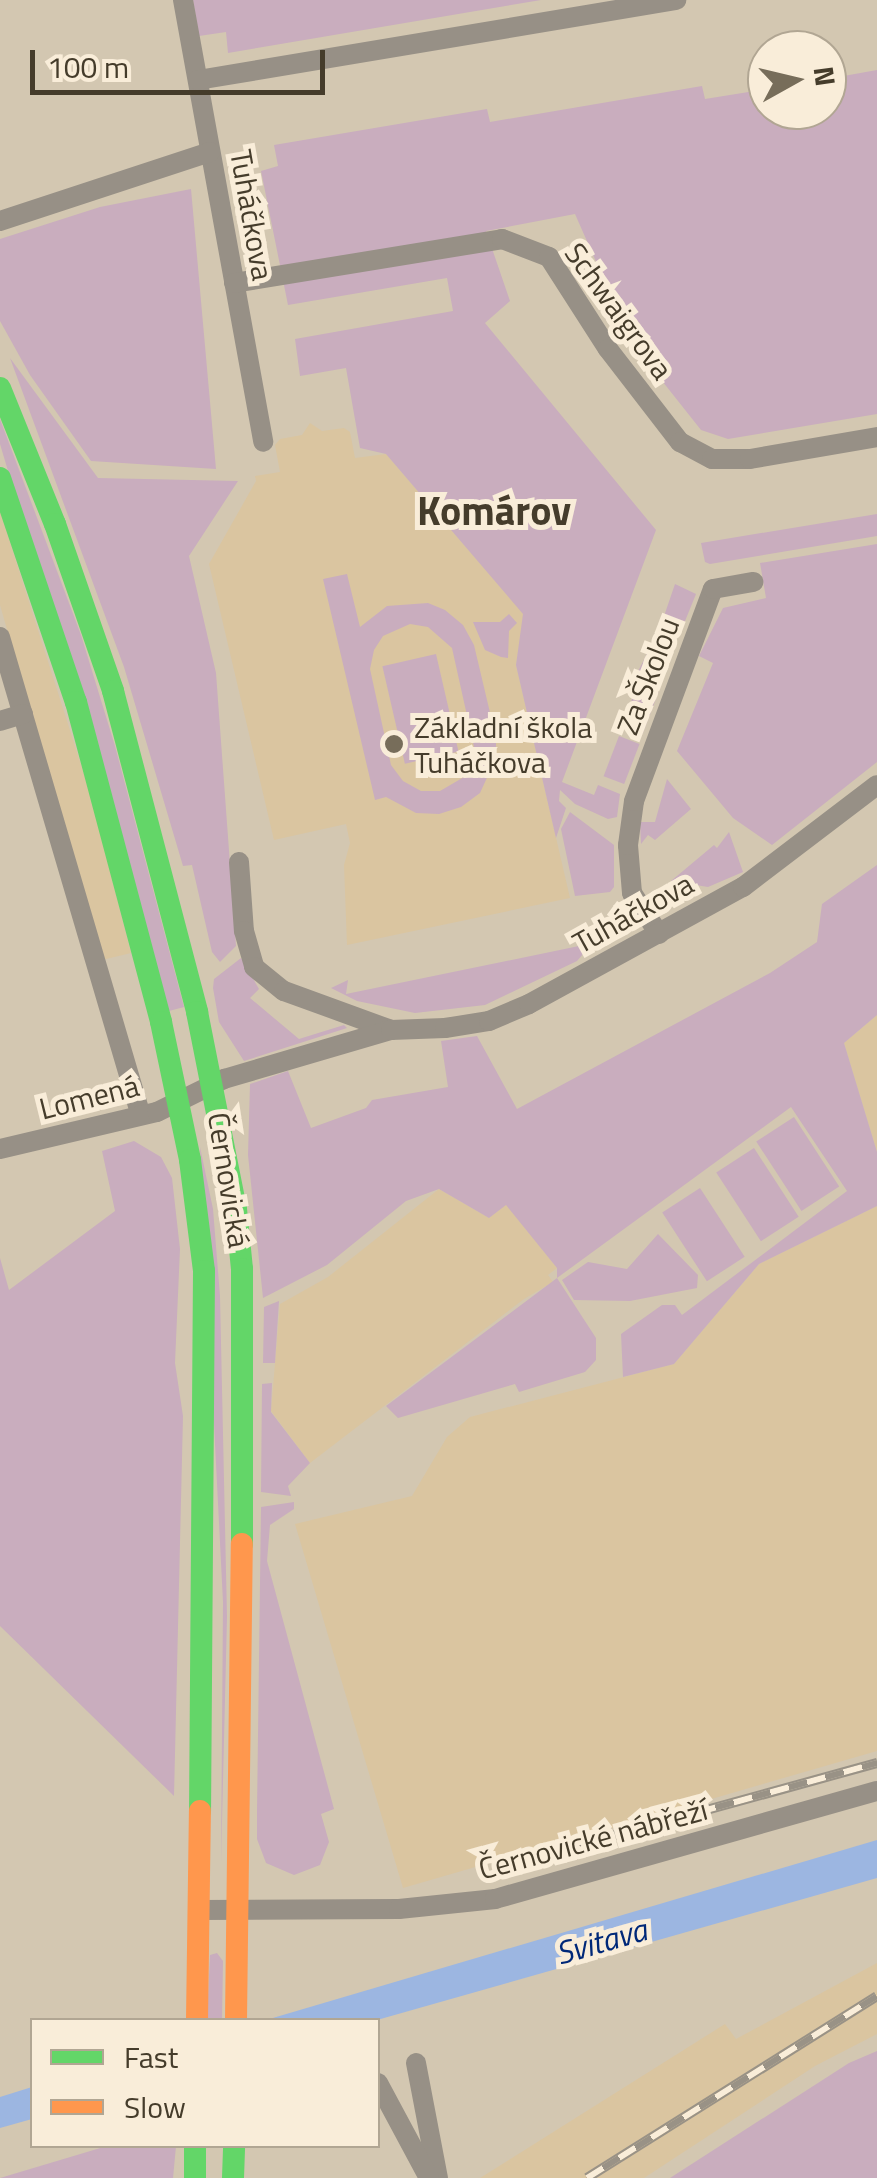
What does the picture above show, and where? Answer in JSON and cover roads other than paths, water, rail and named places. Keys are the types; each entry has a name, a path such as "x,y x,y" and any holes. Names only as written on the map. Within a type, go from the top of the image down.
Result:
{"main road":[{"name":"Černovická","path":"0,388 55,524 112,692 214,1084 242,1270 236,2013"},
{"name":"Černovická","path":"0,478 76,702 184,1098 204,1271 197,2018"},
{"path":"194,2178 195,2148"},
{"path":"233,2178 234,2148"}],"street":[{"name":"Tuháčkova","path":"183,0 263,442"},
{"path":"198,80 676,0"},
{"path":"0,221 210,152"},
{"name":"Schwaigrova","path":"234,283 502,239 550,257 608,348 680,442 712,460 750,459 877,437"},
{"name":"Za Školou","path":"659,934 632,893 628,846 634,801 713,589 753,582"},
{"path":"0,637 141,1115"},
{"path":"0,721 23,714"},
{"name":"Tuháčkova","path":"184,1098 214,1084 391,1030 488,1021 530,1004 743,888 877,785"},
{"name":"Tuháčkova","path":"239,862 244,931 254,966 284,991 391,1030"},
{"name":"Lomená","path":"0,1149 141,1115 184,1098"},
{"name":"Černovické nábřeží","path":"198,1910 399,1908 495,1899 877,1791"},
{"path":"416,2063 438,2178"},
{"path":"380,2087 429,2178"}],"water":[{"name":"Svitava","path":"877,1840 877,1878 380,2019 273,2018"},
{"path":"30,2088 30,2120 0,2128 0,2097"}],"railway":[{"path":"514,1863 877,1763"},
{"path":"587,2178 877,1996"}],"place":[{"name":"Základní škola Tuháčkova","path":"394,744"}],"district":[{"name":"Komárov","path":"494,511"}]}
